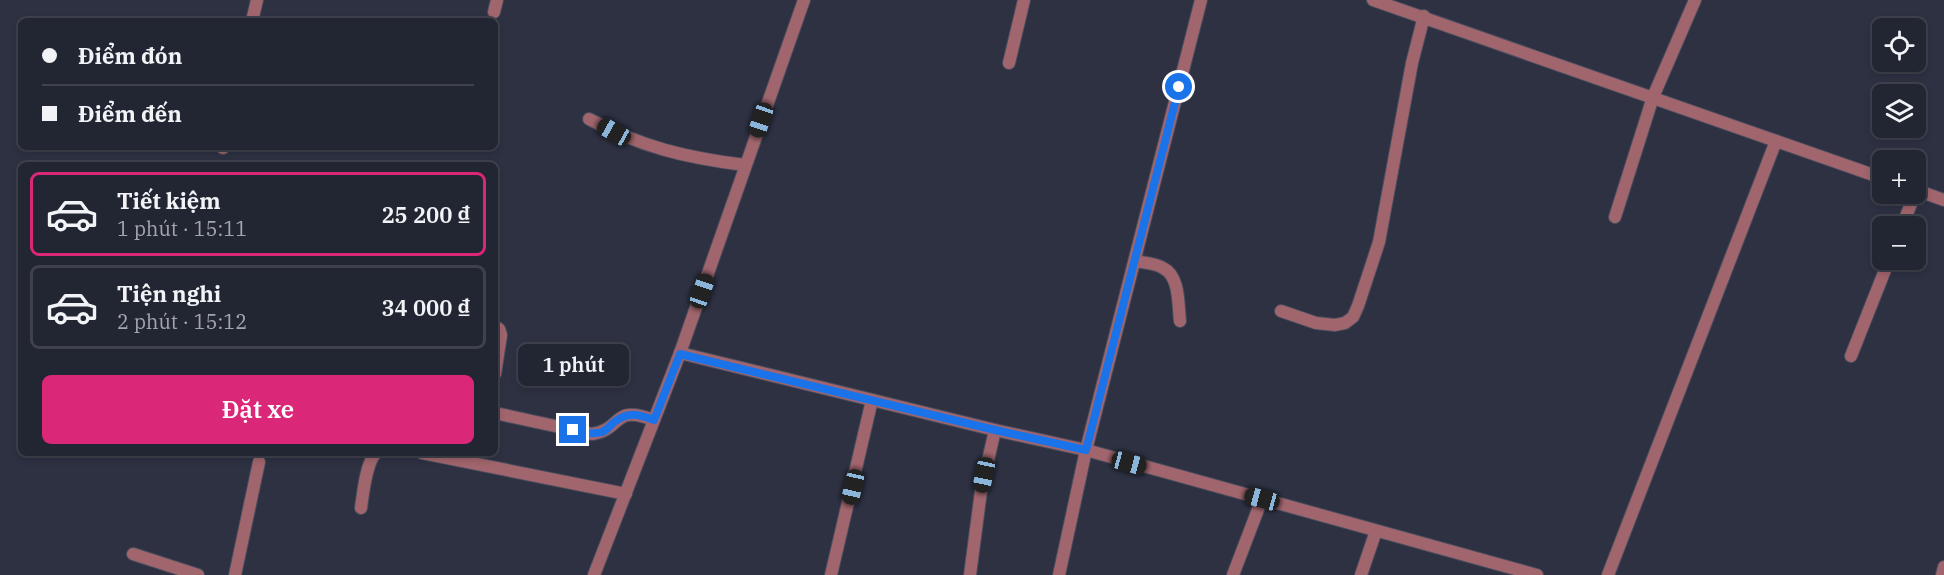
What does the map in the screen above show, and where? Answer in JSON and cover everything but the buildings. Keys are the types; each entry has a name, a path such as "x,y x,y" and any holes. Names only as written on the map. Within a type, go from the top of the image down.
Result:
{"street":[{"path":"253,18 257,0"},
{"path":"594,575 680,354 804,0"},
{"path":"1009,63 1024,0"},
{"path":"1059,575 1086,450 1201,0"},
{"path":"1373,0 1653,96 1872,175"},
{"path":"1614,217 1653,96 1695,0"},
{"path":"1281,311 1316,323 1335,326 1353,317 1379,242 1412,63 1424,16"},
{"path":"589,118 614,132 688,157 745,165"},
{"path":"1608,575 1776,141"},
{"path":"1926,194 1944,200"},
{"path":"1135,261 1155,265 1169,272 1175,283 1180,321"},
{"path":"1851,357 1885,270"},
{"path":"498,328 501,335 498,354"},
{"path":"680,354 1086,450 1537,575"},
{"path":"831,575 872,400"},
{"path":"498,414 592,434 606,430 624,416 632,413 654,420"},
{"path":"970,575 981,491 995,430"},
{"path":"361,508 372,456"},
{"path":"437,456 626,494"},
{"path":"235,575 259,462"},
{"path":"1233,575 1262,499"},
{"path":"1361,575 1376,531"},
{"path":"133,554 198,575"},
{"path":"1942,575 1944,567"}],"route":[{"path":"573,430 592,434 600,433 632,413 654,420 680,354 1086,450 1179,87"}]}
